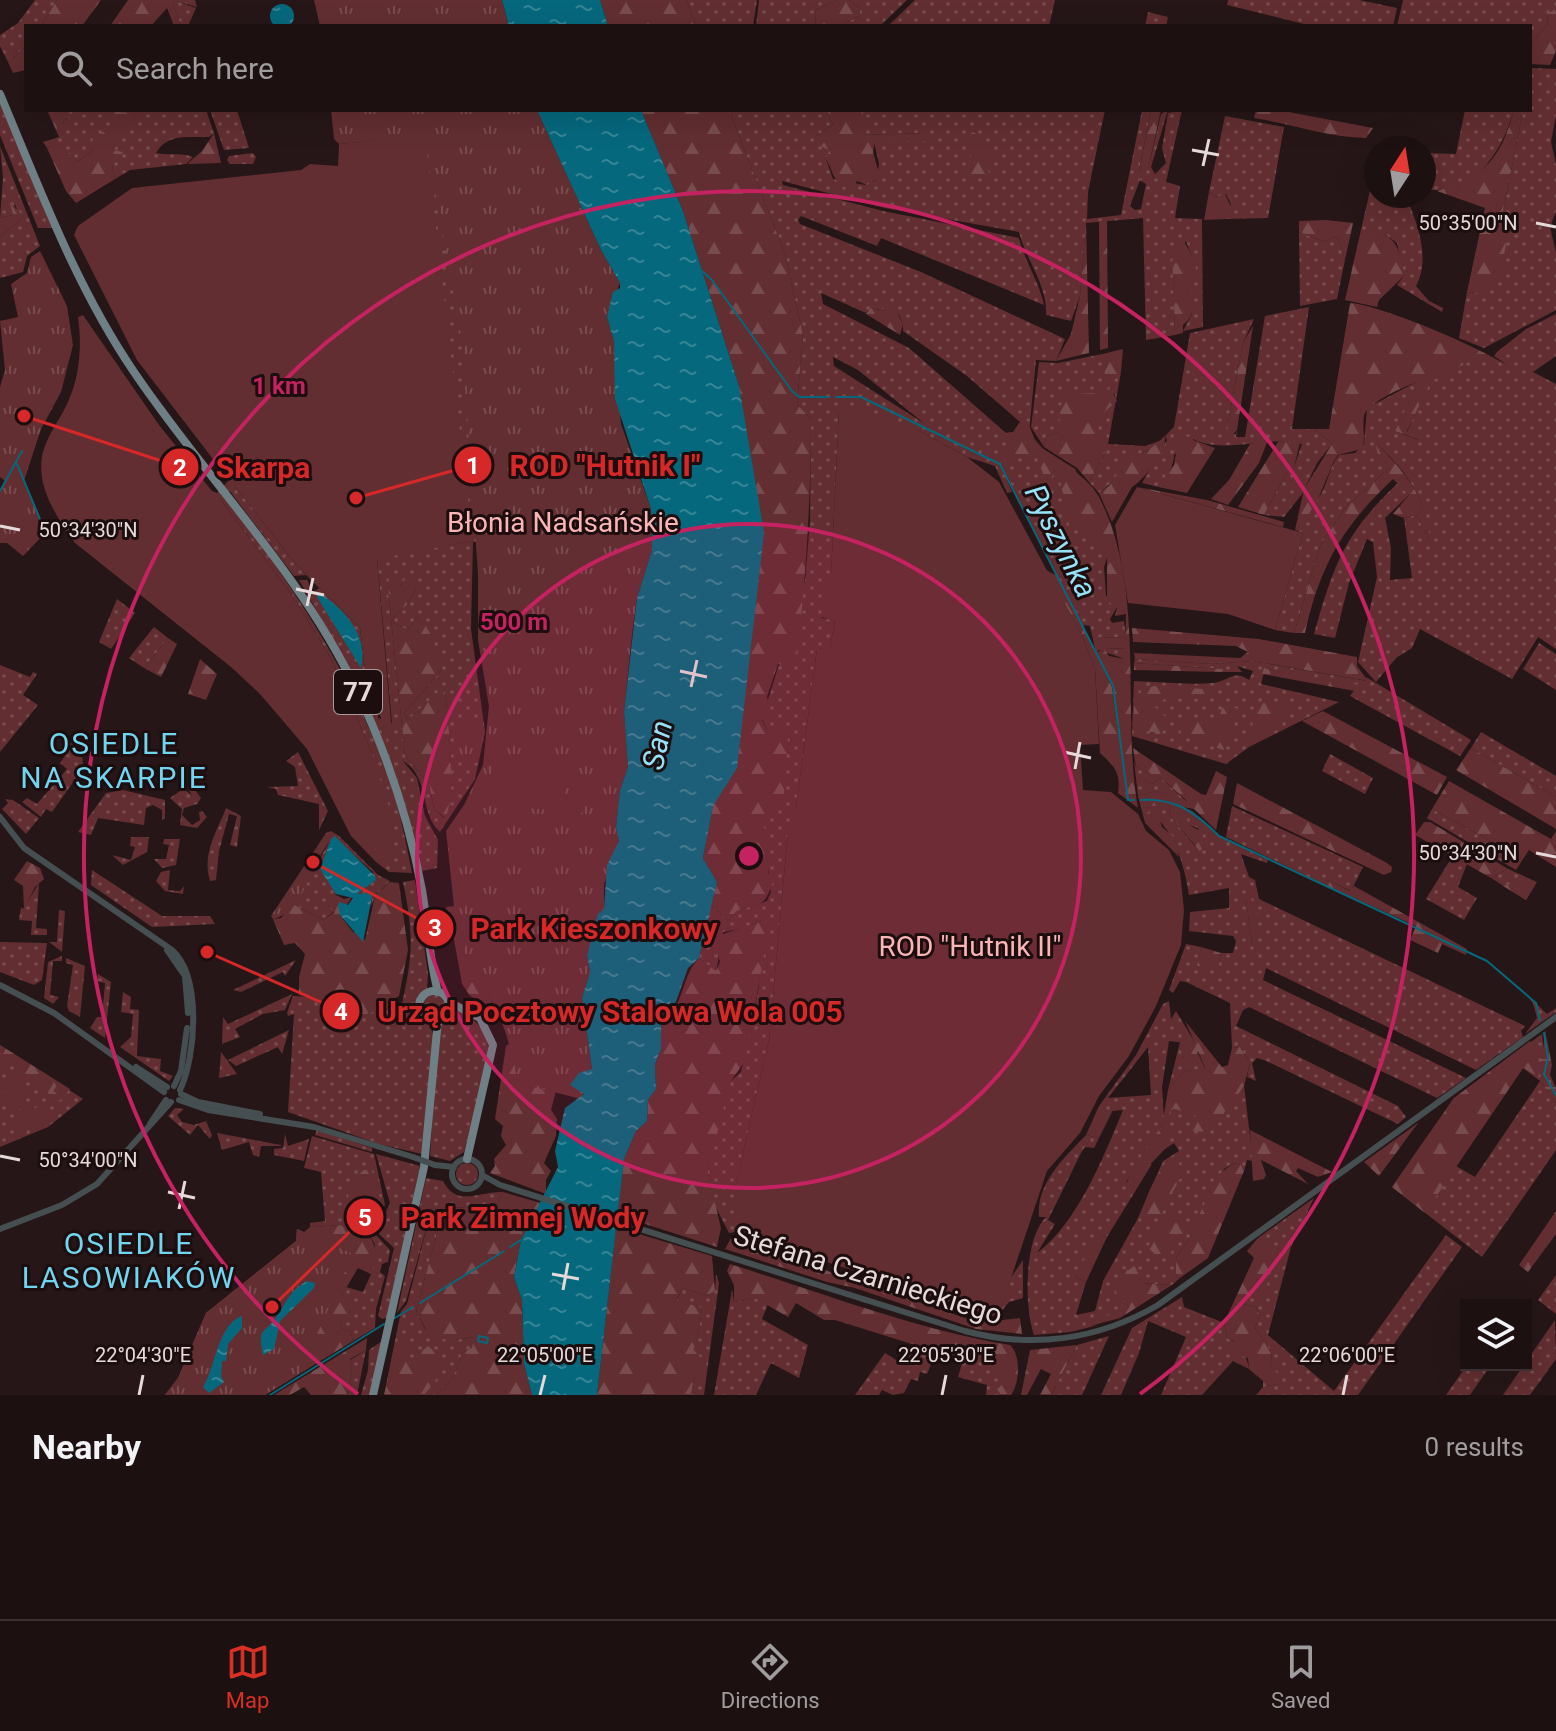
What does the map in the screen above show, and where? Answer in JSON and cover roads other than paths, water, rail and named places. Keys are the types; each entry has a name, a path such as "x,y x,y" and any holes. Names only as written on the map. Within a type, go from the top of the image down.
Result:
{"main road":[{"name":"77","path":"0,94 62,240 126,360 301,592 348,672 386,758 421,885 434,992 421,999 420,1006 423,1015 434,1020 435,1043 426,1155 373,1395"},
{"path":"434,992 449,1006 471,1011 486,1024 493,1047 470,1160"},
{"path":"434,1020 449,1006"}],"street":[{"path":"0,817 24,848 179,957 192,983 185,1076 189,1093 205,1104"},
{"path":"165,947 183,971 188,992 182,1068 173,1094"},
{"path":"0,985 35,1001 173,1094 208,1110 278,1120"},
{"name":"Stefana Czarnieckiego","path":"481,1178 974,1333 1013,1340 1057,1340 1099,1331 1144,1313 1556,1017"},
{"path":"0,1229 87,1192 114,1170 185,1076"},
{"path":"173,1094 205,1104 327,1130 453,1170 470,1160 481,1178 472,1188 462,1188 454,1182 453,1170"}],"water":[{"path":"502,0 600,0 607,24 508,24"},
{"path":"287,5 293,11 292,24 272,24 270,16 273,7"},
{"name":"San","path":"538,112 642,112 683,211 739,386 764,533 737,768 713,806 703,858 717,882 699,958 688,968 670,1018 661,1023 661,1049 655,1064 656,1089 648,1100 647,1121 636,1131 624,1159 597,1395 532,1395 524,1364 522,1300 514,1277 521,1240 558,1167 555,1151 565,1108 584,1094 570,1085 579,1073 592,1069 582,998 590,972 587,955 598,914 604,909 607,865 619,841 616,827 620,790 628,767 624,712 637,598 652,550 651,509 615,399 614,341 607,317 613,292 620,288 620,283 601,250"},
{"path":"318,592 336,605 352,623 361,644 361,668 317,597"},
{"path":"335,836 375,876 376,880 357,894 371,893 372,897 363,942 340,915 340,902 348,905 353,898 336,894 320,869 331,839"},
{"path":"307,1281 315,1283 314,1288 280,1321 274,1349 263,1355 263,1331 293,1293"},
{"path":"242,1316 242,1328 228,1344 226,1361 222,1361 221,1376 224,1382 209,1393 203,1387 222,1337 227,1328"}],"waterway":[{"name":"Pyszynka","path":"702,271 712,280 792,391 799,397 829,397"},
{"name":"Pyszynka","path":"836,397 861,397 1000,464 1113,686 1128,800 1134,800"},
{"path":"0,491 22,451"},
{"path":"17,464 42,524"},
{"name":"Pyszynka","path":"1141,800 1165,801 1184,808 1219,836 1487,961 1536,1003 1540,1020"},
{"name":"Pyszynka","path":"1544,1033 1548,1058 1544,1074 1556,1095"},
{"path":"510,1247 521,1240"},
{"path":"420,1303 504,1251"},
{"path":"393,1319 413,1307"},
{"path":"270,1395 384,1324"},
{"path":"479,1336 488,1338 487,1343 478,1341 479,1336"}],"place":[{"name":"Skarpa","path":"24,416"},
{"name":"ROD \"Hutnik I\"","path":"356,498"},
{"name":"Park Kieszonkowy","path":"313,862"},
{"name":"Urząd Pocztowy Stalowa Wola 005","path":"207,952"},
{"name":"Park Zimnej Wody","path":"272,1307"}],"district":[{"name":"OSIEDLE NA SKARPIE","path":"114,760"},
{"name":"OSIEDLE LASOWIAKÓW","path":"129,1260"}],"park label":[{"name":"Błonia Nadsańskie","path":"563,522"},
{"name":"ROD \"Hutnik II\"","path":"970,946"}]}
